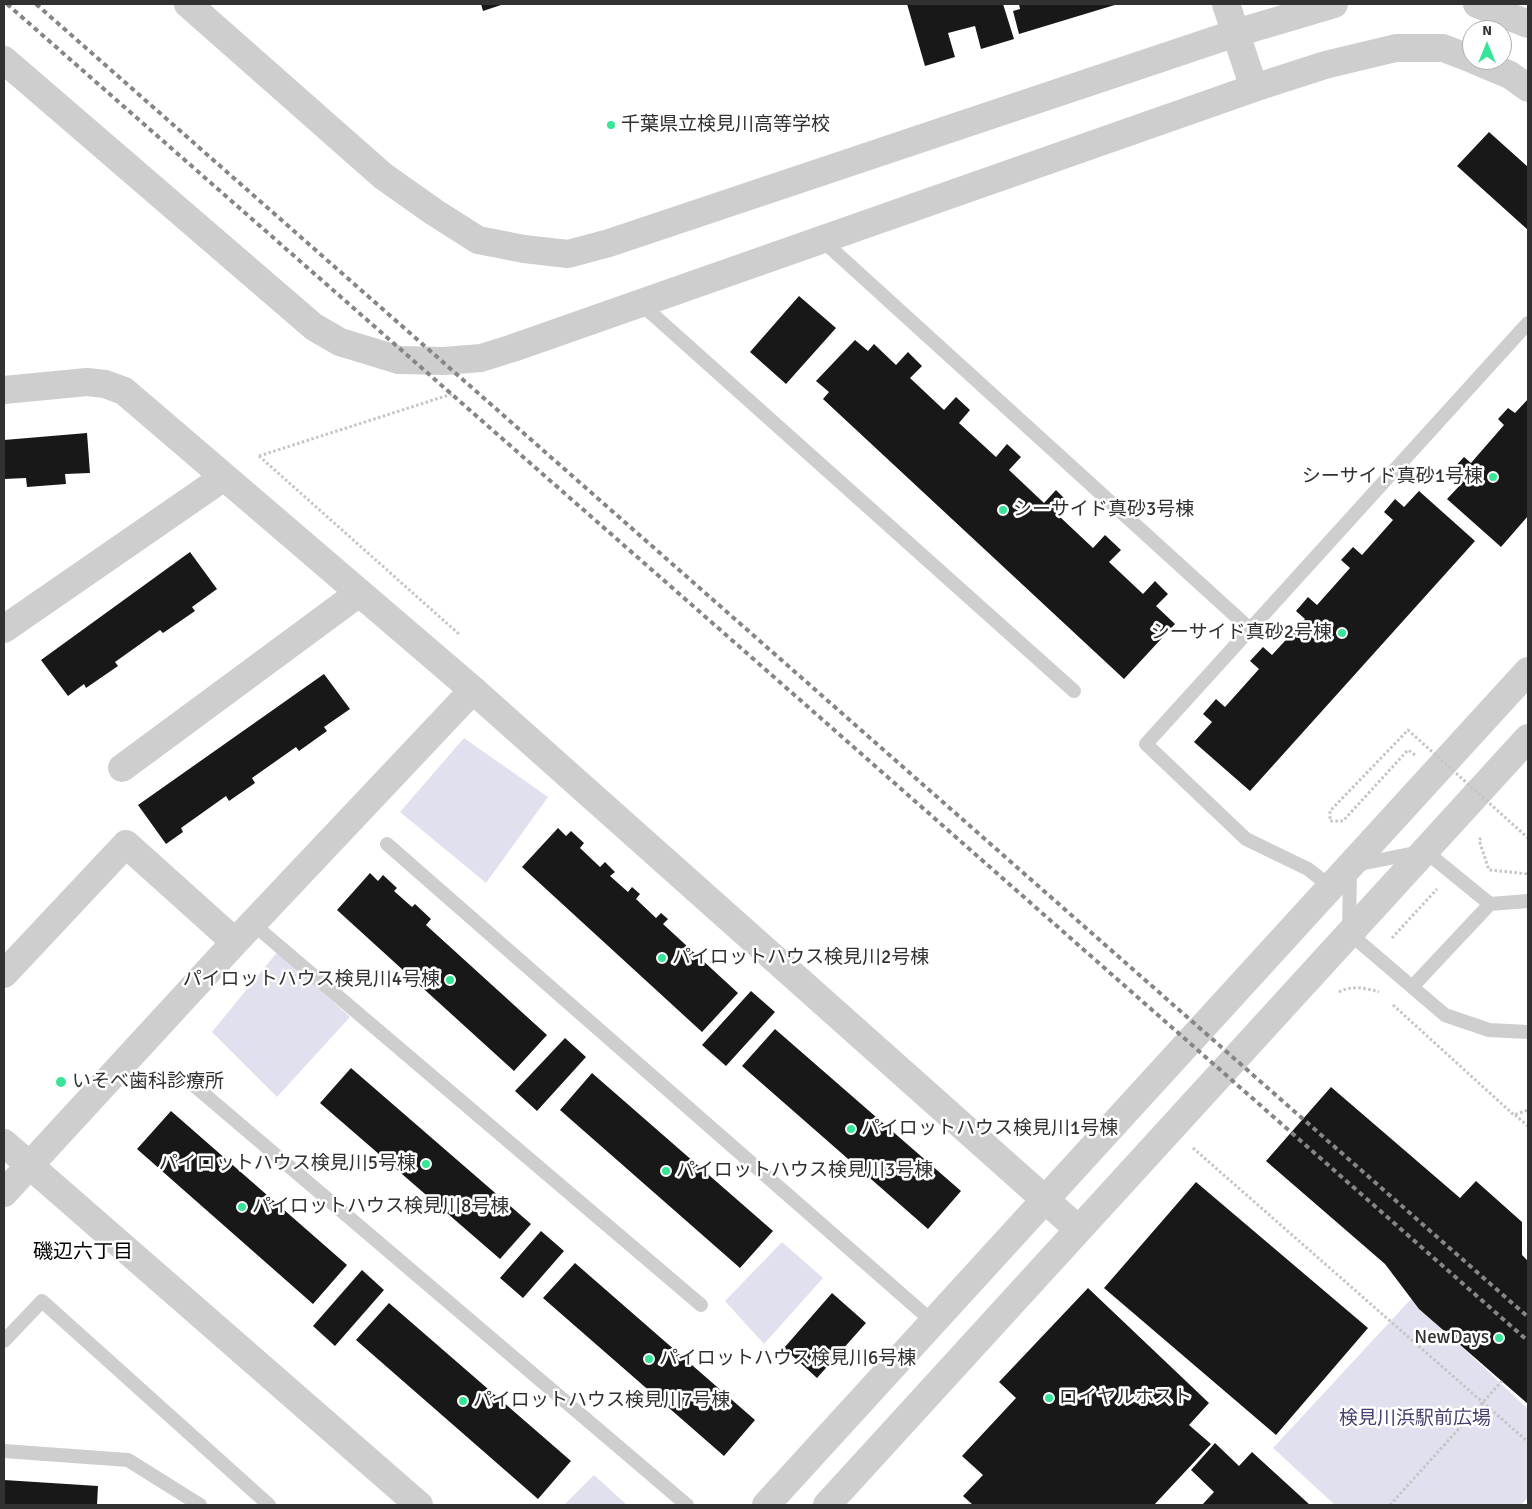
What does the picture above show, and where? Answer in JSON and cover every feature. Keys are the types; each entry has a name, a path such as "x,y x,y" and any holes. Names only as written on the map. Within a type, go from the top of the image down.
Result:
{"street":[{"path":"188,4 384,176 434,212 478,240 524,249 568,254 618,240 1236,34 1334,4"},
{"path":"1226,4 1254,88"},
{"path":"1477,4 1528,24"},
{"path":"4,60 314,327 340,342 399,360 444,361 481,358 1254,88 1325,65 1396,48 1443,48 1462,56"},
{"path":"1499,70 1510,74 1528,88"},
{"path":"4,390 87,382 104,384 124,391 473,690 1078,1229"},
{"path":"4,630 224,477"},
{"path":"122,768 359,593"},
{"path":"766,1505 1528,671"},
{"path":"4,1193 244,933 473,690"},
{"path":"826,1505 1528,738"},
{"path":"4,974 126,844 244,933"},
{"path":"4,1142 419,1505"}],"lane":[{"path":"822,240 1250,629"},
{"path":"640,303 1074,691"},
{"path":"1331,887 1308,868 1246,839 1146,744 1528,323"},
{"path":"386,844 933,1322"},
{"path":"1490,904 1425,851 1350,866 1349,933 1444,1015 1490,1030 1528,1032"},
{"path":"1412,987 1490,904 1528,901"},
{"path":"244,933 701,1305"},
{"path":"190,1082 687,1505"},
{"path":"4,1341 42,1301 269,1505"},
{"path":"4,1451 128,1460 200,1505"}],"path":[{"path":"452,394 259,456 465,640"},
{"path":"1415,755 1408,750 1343,821 1330,821 1330,811 1408,730 1528,838"},
{"path":"1479,840 1490,870 1528,874"},
{"path":"1390,940 1437,889"},
{"path":"1336,994 1358,987 1378,992 1385,998"},
{"path":"1392,1005 1528,1126"},
{"path":"1514,1115 1528,1110"},
{"path":"1186,1155 1193,1148 1528,1442"},
{"path":"1390,1505 1502,1381"}],"green space":[{"path":"464,738 548,797 486,883 400,812"},
{"path":"278,951 350,1017 277,1097 212,1032"},
{"path":"782,1242 823,1278 764,1344 725,1301"},
{"name":"検見川浜駅前広場","path":"1411,1299 1528,1409 1528,1497 1521,1505 1335,1505 1273,1448"},
{"path":"594,1475 627,1505 564,1505"}],"building":[{"path":"481,4 504,4 483,11"},
{"path":"907,4 1003,4 1014,39 981,49 975,26 948,33 955,57 925,66"},
{"path":"1019,4 1118,4 1019,34 1013,11 1020,9"},
{"path":"1489,132 1528,167 1528,230 1457,166"},
{"path":"799,296 836,328 786,384 750,352"},
{"name":"シーサイド真砂3号棟","path":"855,340 868,351 874,344 896,365 908,352 922,366 910,378 944,410 956,397 970,410 959,423 996,457 1007,444 1021,457 1009,470 1044,503 1056,490 1070,504 1059,516 1093,548 1105,535 1121,550 1109,562 1143,594 1155,581 1168,594 1156,606 1175,624 1124,679 823,399 829,392 816,381"},
{"name":"シーサイド真砂1号棟","path":"1528,399 1528,516 1501,547 1447,499 1463,482 1451,471 1464,457 1471,463 1504,425 1498,419 1508,408 1515,413"},
{"path":"87,433 90,473 65,474 66,484 27,487 26,478 4,479 4,440"},
{"name":"シーサイド真砂2号棟","path":"1419,491 1475,541 1250,791 1194,742 1212,722 1203,714 1216,699 1225,707 1259,669 1250,661 1263,647 1272,655 1305,619 1296,611 1308,597 1317,605 1350,568 1341,560 1353,547 1362,555 1393,520 1384,512 1395,499 1404,507"},
{"path":"190,552 217,589 192,607 195,611 163,633 160,630 115,662 118,666 86,688 84,684 68,696 41,660"},
{"path":"324,674 350,709 324,727 327,731 299,751 296,747 252,778 255,783 229,801 226,796 181,828 183,832 166,844 138,805"},
{"name":"パイロットハウス検見川2号棟","path":"558,828 566,836 571,831 584,843 580,848 600,867 605,862 615,872 610,876 628,892 632,887 640,894 636,899 656,918 661,913 668,919 663,924 738,993 702,1032 522,867"},
{"name":"パイロットハウス検見川4号棟","path":"370,873 378,881 383,875 397,888 394,891 412,907 415,904 431,919 426,925 547,1035 514,1071 337,910"},
{"path":"751,991 775,1012 726,1066 702,1045"},
{"name":"パイロットハウス検見川1号棟","path":"775,1029 961,1191 928,1229 742,1066"},
{"path":"565,1038 586,1057 537,1111 515,1091"},
{"name":"パイロットハウス検見川5号棟","path":"351,1068 531,1224 500,1259 320,1103"},
{"name":"パイロットハウス検見川3号棟","path":"592,1073 773,1231 740,1268 560,1110"},
{"path":"1331,1087 1460,1198 1476,1181 1522,1222 1522,1255 1528,1261 1528,1404 1419,1309 1385,1264 1266,1161"},
{"name":"パイロットハウス検見川8号棟","path":"171,1111 347,1265 313,1304 137,1149"},
{"path":"1196,1182 1368,1328 1276,1435 1104,1288"},
{"path":"541,1231 564,1251 523,1298 500,1278"},
{"name":"パイロットハウス検見川6号棟","path":"575,1263 755,1420 724,1456 543,1298"},
{"path":"362,1270 384,1290 335,1346 313,1326"},
{"path":"1088,1288 1209,1403 1189,1425 1211,1444 1154,1505 973,1505 963,1496 983,1475 962,1456 1016,1398 999,1382"},
{"path":"832,1293 866,1323 817,1378 784,1348"},
{"name":"パイロットハウス検見川7号棟","path":"389,1303 571,1461 538,1499 356,1340"},
{"path":"1215,1443 1239,1466 1252,1452 1310,1505 1202,1505 1214,1492 1191,1470"},
{"path":"4,1480 98,1486 97,1505 4,1505"}],"railway":[{"path":"7,4 1528,1341"},
{"path":"36,4 1528,1317"}],"place":[{"name":"千葉県立検見川高等学校","path":"611,125"},
{"name":"シーサイド真砂1号棟","path":"1493,477"},
{"name":"シーサイド真砂3号棟","path":"1003,510"},
{"name":"シーサイド真砂2号棟","path":"1342,633"},
{"name":"パイロットハウス検見川2号棟","path":"662,958"},
{"name":"パイロットハウス検見川4号棟","path":"450,980"},
{"name":"いそべ歯科診療所","path":"61,1082"},
{"name":"パイロットハウス検見川1号棟","path":"851,1129"},
{"name":"パイロットハウス検見川5号棟","path":"426,1164"},
{"name":"パイロットハウス検見川3号棟","path":"666,1171"},
{"name":"パイロットハウス検見川8号棟","path":"242,1207"},
{"name":"NewDays","path":"1499,1338"},
{"name":"パイロットハウス検見川6号棟","path":"649,1359"},
{"name":"ロイヤルホスト","path":"1049,1398"},
{"name":"パイロットハウス検見川7号棟","path":"463,1401"}],"district":[{"name":"磯辺六丁目","path":"83,1253"}]}
